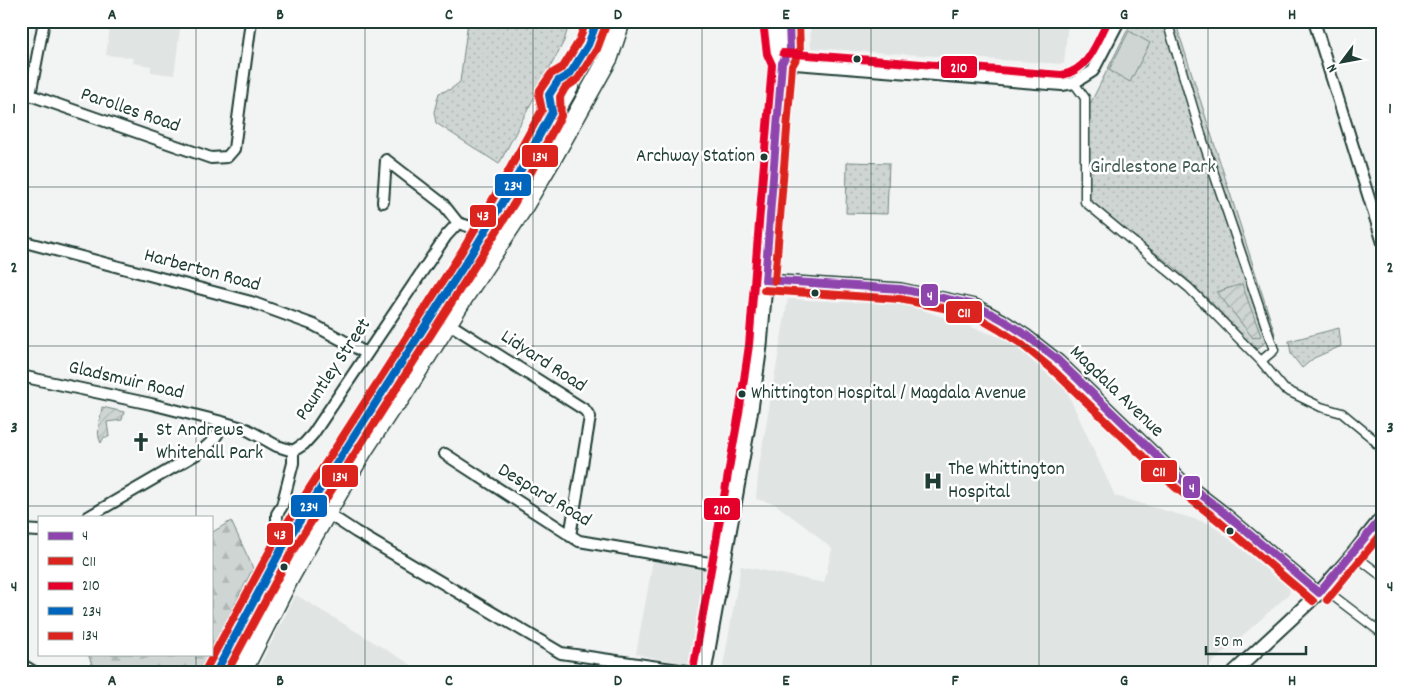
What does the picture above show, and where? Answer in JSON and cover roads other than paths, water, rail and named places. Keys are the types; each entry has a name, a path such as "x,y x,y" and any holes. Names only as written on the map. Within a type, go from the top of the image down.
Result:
{"highway":[{"path":"242,672 290,577 327,513 370,425 528,159 552,112 569,87 570,74 588,45 597,21"},
{"path":"370,425 387,431 403,412 400,399 494,250 522,211 609,57 622,23"},
{"path":"216,672 281,550 370,425"}],"main road":[{"path":"773,21 777,52 782,64"},
{"path":"702,672 753,394 765,280 782,64 790,50 789,21"}],"street":[{"path":"26,94 44,21"},
{"name":"Parolles Road","path":"26,94 210,158 227,157 234,149 251,21"},
{"path":"782,64 1062,85 1074,83 1093,71 1119,21"},
{"path":"1167,21 1203,141 1274,350 1261,361"},
{"path":"1314,21 1383,243"},
{"path":"1074,83 1085,98 1085,202 1188,288 1261,361 1284,389 1321,407 1342,413 1380,444"},
{"path":"383,202 386,160 444,204 458,222 474,228 483,234"},
{"name":"Pauntley Street","path":"293,451 304,444 313,434 446,236 458,222"},
{"name":"Harberton Road","path":"21,240 251,302 314,324 366,353"},
{"name":"Magdala Avenue","path":"765,280 901,289 975,305 1003,320 1059,361 1182,480 1321,591"},
{"name":"Lidyard Road","path":"448,323 462,334 472,338 585,410 590,417 570,536"},
{"name":"Gladsmuir Road","path":"21,376 151,404 222,422 246,429 277,446 293,451"},
{"path":"90,516 200,452 213,442 222,422"},
{"path":"281,550 277,514 282,506 293,463 293,451"},
{"name":"Despard Road","path":"445,454 579,541 721,565"},
{"path":"327,513 561,653 693,672"},
{"path":"1234,672 1321,591 1383,516"},
{"path":"21,530 38,531"},
{"path":"1353,554 1383,577"},
{"path":"1321,591 1383,634"},
{"path":"21,664 34,672"}],"place":[{"name":"Archway Station","path":"764,157"},
{"name":"Whittington Hospital / Magdala Avenue","path":"742,394"},
{"name":"St Andrews Whitehall Park","path":"141,442"},
{"name":"The Whittington Hospital","path":"933,481"}],"park label":[{"name":"Girdlestone Park","path":"1153,168"}]}
